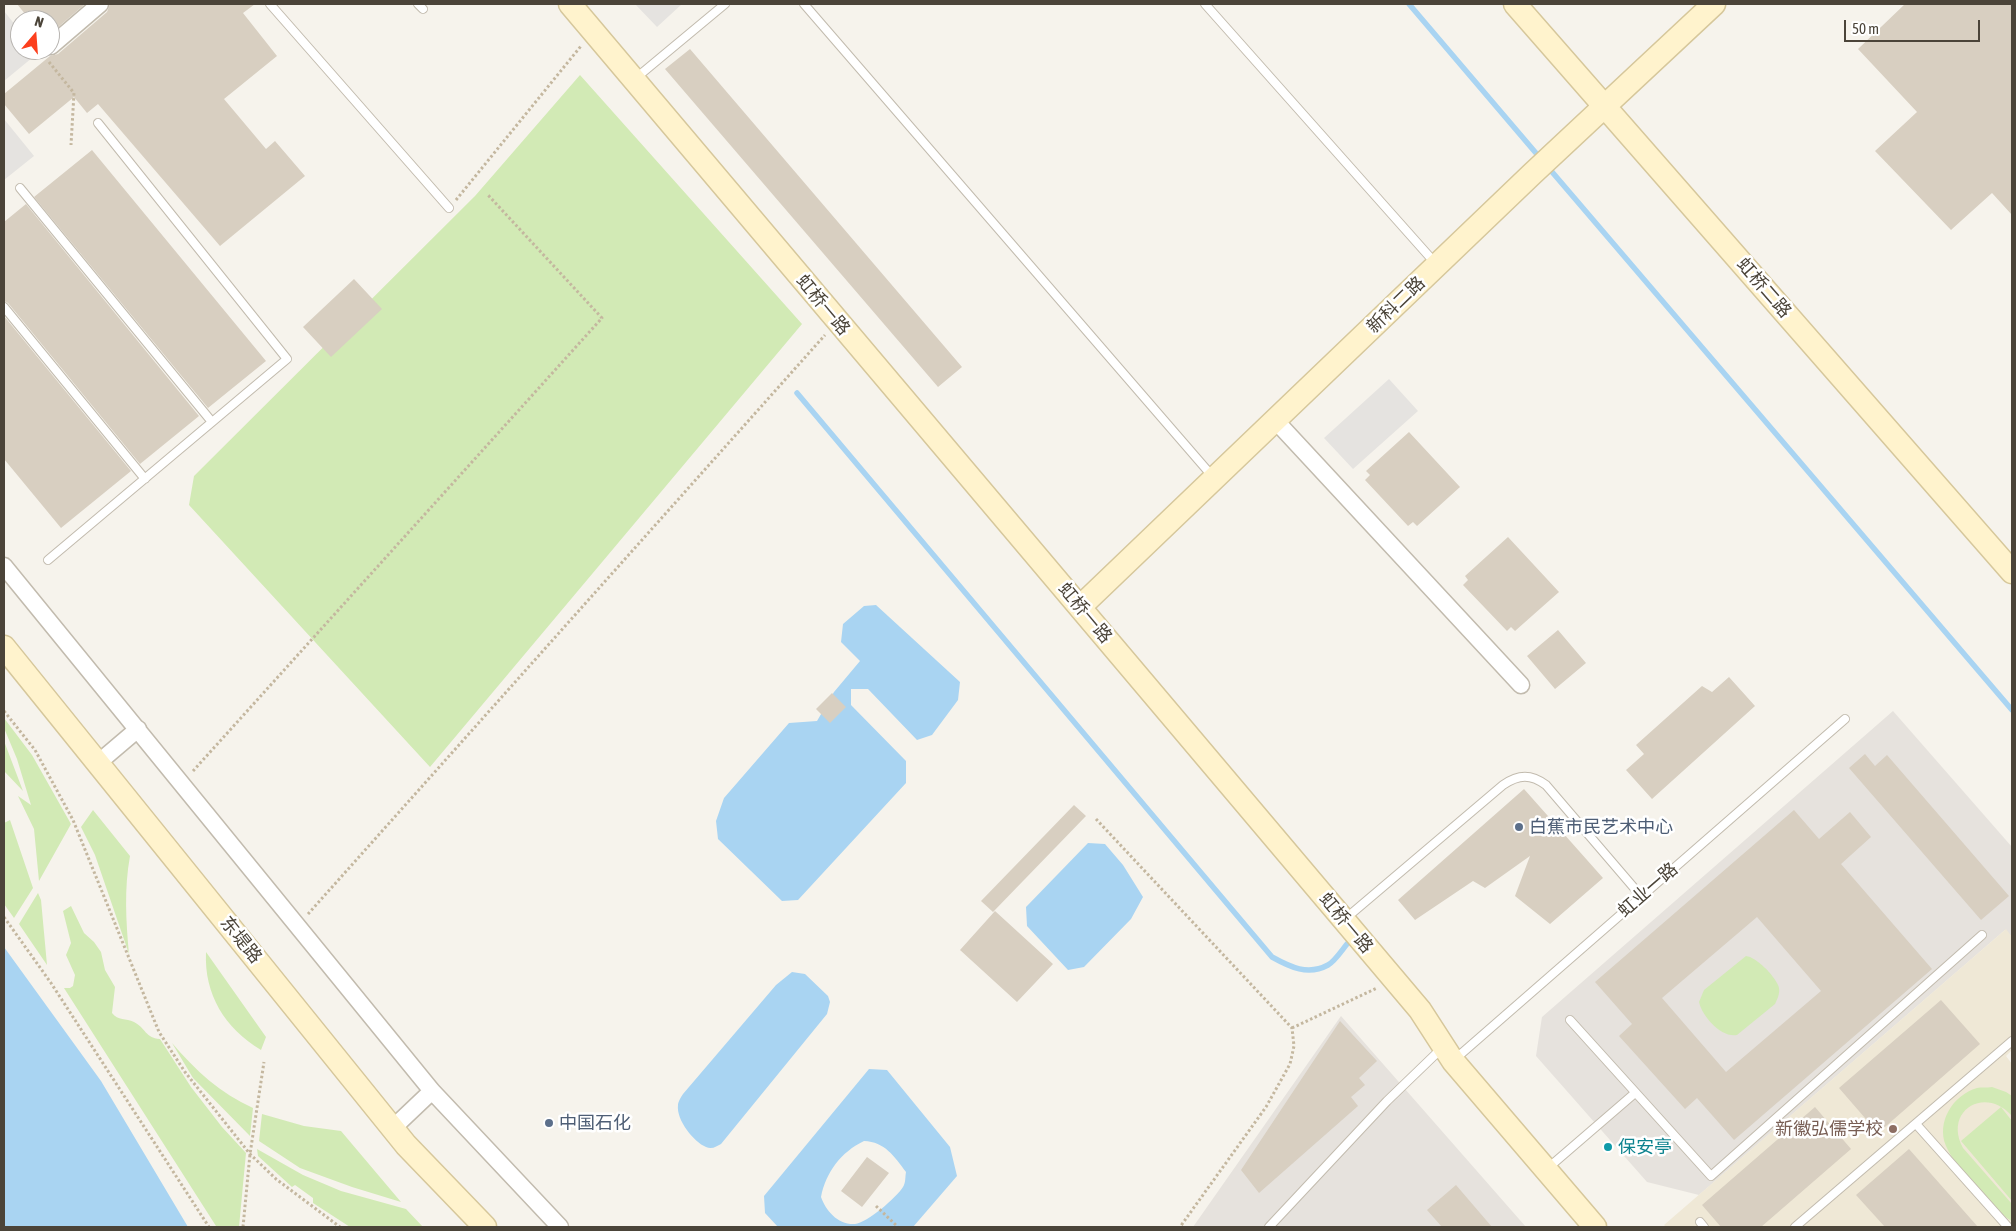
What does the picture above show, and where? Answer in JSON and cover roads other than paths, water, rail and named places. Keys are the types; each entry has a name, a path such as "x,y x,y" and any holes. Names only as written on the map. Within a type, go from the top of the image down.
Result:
{"street":[{"path":"60,42 100,4"},
{"name":"虹桥一路","path":"570,4 1420,1010 1448,1054 1596,1227"},
{"name":"虹桥二路","path":"1515,4 2012,572"},
{"name":"新科二路","path":"1080,607 1532,174 1714,4"},
{"path":"1275,420 1521,685"},
{"path":"4,566 432,1091 560,1227"},
{"name":"东堤路","path":"4,647 406,1145 485,1227"},
{"path":"98,763 138,729"},
{"path":"393,1128 432,1091"}],"lane":[{"path":"270,4 449,208"},
{"path":"634,80 726,4"},
{"path":"804,4 1214,479"},
{"path":"1205,4 1437,265"},
{"path":"48,560 287,359 98,123"},
{"path":"20,188 212,422"},
{"path":"4,307 145,478"},
{"name":"虹业一路","path":"1269,1227 1387,1101 1448,1054 1641,896 1844,719"},
{"path":"1344,921 1503,785 1520,776 1538,778 1546,785 1641,896"},
{"path":"1570,1020 1711,1176 1982,935"},
{"path":"1795,1227 2012,1042"},
{"path":"1546,1169 1635,1093"},
{"path":"1916,1124 2008,1227"}],"water":[{"path":"876,605 960,682 958,700 932,735 917,740 868,689 851,689 851,705 906,761 906,783 798,900 782,901 718,839 716,821 724,798 789,723 817,721 834,692 860,661 841,642 843,624 864,606"},
{"path":"1088,843 1105,844 1123,865 1143,897 1131,919 1084,967 1068,970 1027,926 1026,907"},
{"path":"4,947 101,1081 188,1227 4,1227"},
{"path":"792,972 805,974 828,996 830,1002 827,1014 721,1144 708,1148 696,1140 687,1130 680,1117 678,1104 683,1094 776,985"},
{"path":"869,1069 887,1070 950,1147 957,1176 913,1227 778,1227 765,1213 764,1196","holes":["864,1141 883,1147 902,1166 906,1172 904,1185 888,1203 867,1219 860,1223 849,1224 838,1220 829,1212 821,1197 823,1188 831,1171 848,1151"]}],"waterway":[{"path":"1409,4 1541,159"},
{"path":"1547,166 2012,710"},
{"path":"797,393 1272,957 1292,967 1313,970 1331,963 1347,944"}],"place":[{"name":"白蕉市民艺术中心","path":"1519,827"},
{"name":"中国石化","path":"549,1123"},
{"name":"新徽弘儒学校","path":"1893,1129"},
{"name":"保安亭","path":"1608,1147"}]}
